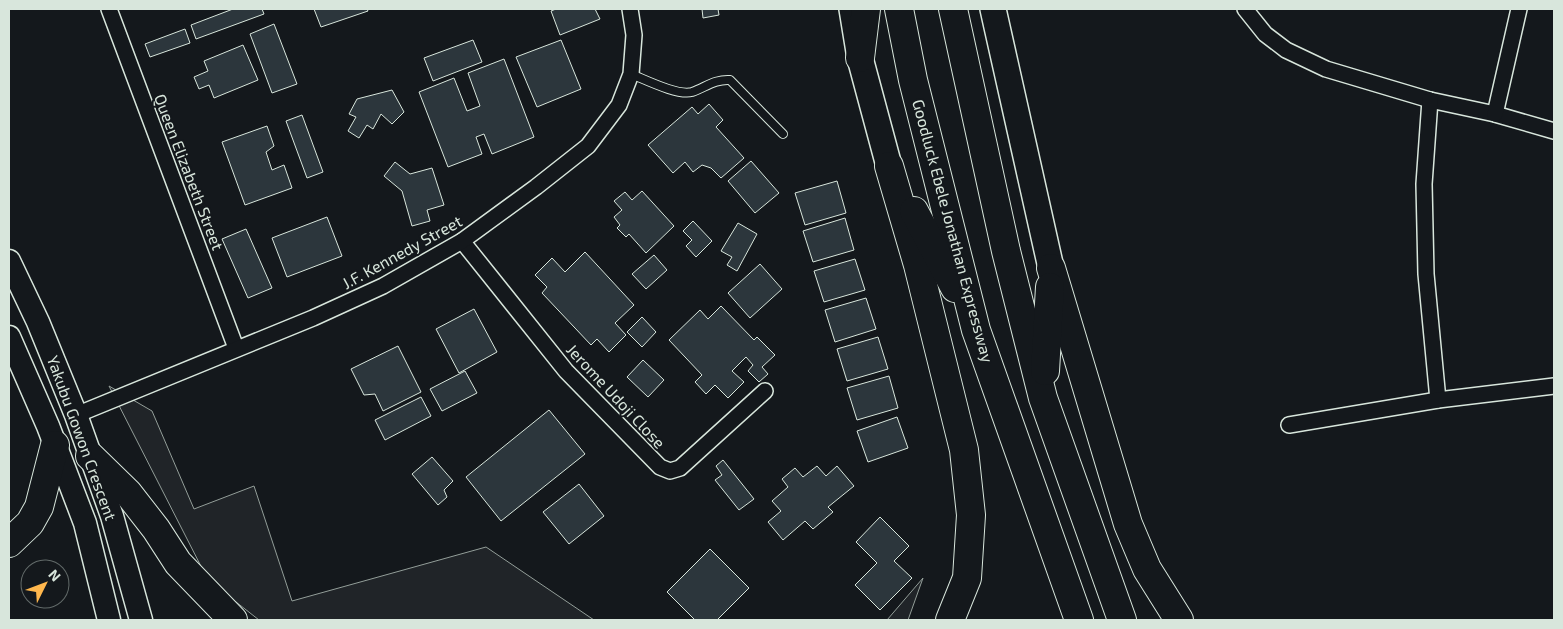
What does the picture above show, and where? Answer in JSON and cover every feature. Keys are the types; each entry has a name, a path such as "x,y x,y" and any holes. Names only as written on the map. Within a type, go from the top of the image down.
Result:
{"highway":[{"path":"860,58 866,9"},
{"name":"Goodluck Ebele Jonathan Expressway","path":"899,9 913,80 976,330 1079,620"},
{"path":"953,9 1006,251 1043,398 1122,620"},
{"path":"889,166 976,330"},
{"path":"889,166 918,265 964,450 971,515 966,578 950,620"},
{"path":"1043,398 1051,268"},
{"path":"1051,268 1128,524 1147,570 1180,620"},
{"path":"9,543 30,523 39,507 55,444"},
{"path":"90,456 128,493 156,529 178,563 233,620"}],"main road":[{"path":"852,9 860,58 889,166"},
{"path":"992,9 1051,268"},
{"name":"Yakubu Gowon Crescent","path":"9,261 38,322 76,414 112,516 141,620"},
{"name":"Yakubu Gowon Crescent","path":"9,337 55,444 85,523 110,620"}],"street":[{"name":"Queen Elizabeth Street","path":"109,9 236,348"},
{"name":"J.F. Kennedy Street","path":"76,414 313,318 383,286 462,242 588,146 619,105 631,74 634,35 630,9"},
{"path":"1245,9 1265,34 1286,50 1326,69 1430,100 1495,114 1554,130"},
{"path":"1495,114 1519,9"},
{"path":"1430,100 1424,184 1426,274 1438,400"},
{"name":"Jerome Udoji Close","path":"462,242 566,371 660,467 670,471 680,468 765,391"},
{"path":"1289,425 1438,400 1554,386"}],"lane":[{"path":"631,74 679,92 690,92 720,79 730,80 783,134"}],"shaded area":[{"path":"109,386 152,411 194,509 254,486 292,601 486,547 594,620 259,620 208,580"},
{"path":"923,578 908,620 887,620"}],"building":[{"path":"233,9 262,9 264,14 196,39 191,25"},
{"path":"314,9 367,9 368,11 321,27"},
{"path":"556,9 595,9 600,19 560,35 551,11"},
{"path":"702,9 718,9 719,15 703,18"},
{"path":"274,24 297,84 272,93 250,34"},
{"path":"185,29 190,43 150,57 145,44"},
{"path":"473,40 482,62 433,81 424,58"},
{"path":"561,40 581,89 537,107 516,57"},
{"path":"243,45 258,80 214,98 209,85 199,89 194,77 208,71 204,61"},
{"path":"504,59 534,137 492,154 484,134 476,137 482,154 448,167 419,92 454,78 467,111 480,106 468,73"},
{"path":"392,90 404,112 392,124 381,114 373,129 367,125 359,138 348,131 356,117 349,114 357,99"},
{"path":"709,104 723,120 716,127 744,158 721,178 711,168 702,165 693,172 685,162 673,173 648,145 692,107 698,114"},
{"path":"302,115 323,172 307,178 286,121"},
{"path":"267,126 274,146 266,152 272,170 284,165 292,188 245,205 222,142"},
{"path":"751,161 779,193 755,213 728,181"},
{"path":"395,162 410,174 432,168 444,205 427,210 430,221 412,226 402,191 384,176"},
{"path":"837,181 846,213 805,225 795,193"},
{"path":"642,191 674,226 646,253 629,234 626,237 617,228 620,225 614,217 622,210 614,201 625,192 632,200"},
{"path":"327,217 342,256 287,277 272,238"},
{"path":"845,218 854,250 813,262 803,231"},
{"path":"693,221 712,241 696,257 686,246 692,240 683,231"},
{"path":"738,223 757,234 737,271 727,265 732,257 721,251"},
{"path":"246,229 272,288 248,298 222,239"},
{"path":"585,252 634,305 615,323 626,335 609,352 597,339 591,345 542,293 547,287 535,275 552,258 565,272"},
{"path":"654,255 667,270 646,289 632,274"},
{"path":"855,259 865,290 824,302 814,271"},
{"path":"760,264 782,289 750,318 728,293"},
{"path":"866,298 876,329 835,342 825,310"},
{"path":"721,306 754,340 757,337 775,355 762,367 768,374 759,382 748,371 753,365 746,357 732,371 744,382 728,398 715,385 706,394 695,382 702,375 669,340 700,310 708,319"},
{"path":"474,309 497,352 459,373 436,329"},
{"path":"642,317 656,332 642,347 627,332"},
{"path":"878,337 888,369 847,381 837,349"},
{"path":"398,346 421,392 383,411 375,394 364,395 351,369"},
{"path":"643,360 664,380 648,397 627,377"},
{"path":"465,371 477,393 442,411 430,389"},
{"path":"889,376 898,408 857,420 847,388"},
{"path":"421,397 431,416 385,440 375,420"},
{"path":"549,410 585,454 501,521 466,477"},
{"path":"897,417 908,448 868,462 857,431"},
{"path":"432,457 453,481 444,490 447,497 438,505 412,474"},
{"path":"723,460 754,499 739,510 715,480 722,475 716,466"},
{"path":"817,466 826,476 837,466 854,486 828,507 833,512 813,529 805,521 783,540 768,522 781,511 772,501 788,487 782,479 795,468 803,477"},
{"path":"579,484 604,516 569,544 543,512"},
{"path":"880,517 909,546 894,561 912,578 880,610 855,585 877,563 856,542"},
{"path":"710,549 749,588 717,620 695,620 667,592"}]}
